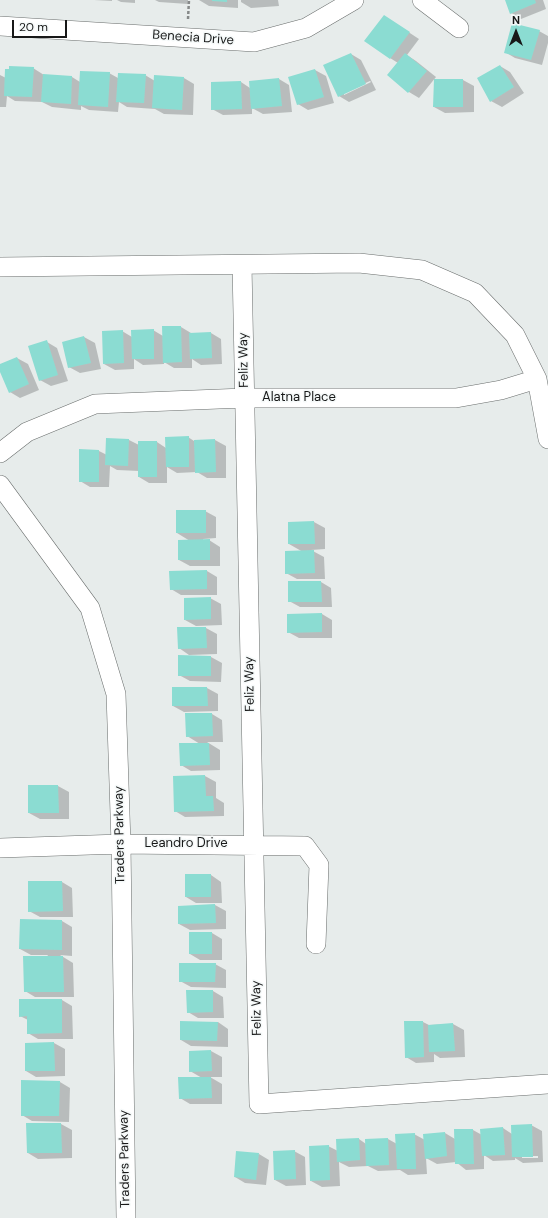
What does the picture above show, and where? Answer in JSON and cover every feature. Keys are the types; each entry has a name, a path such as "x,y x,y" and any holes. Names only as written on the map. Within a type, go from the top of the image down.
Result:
{"street":[{"name":"Benecia Drive","path":"0,26 254,42 306,28 354,0"},
{"path":"422,0 459,28"},
{"path":"0,267 360,263 422,270 475,293 515,335 537,379 548,439"},
{"name":"Feliz Way","path":"242,265 259,1104 548,1084"},
{"name":"Alatna Place","path":"0,453 27,432 95,404 244,398 456,398 501,390 537,379"},
{"name":"Traders Parkway","path":"0,485 90,608 116,694 121,844 126,1218"},
{"name":"Leandro Drive","path":"0,848 121,844 253,844 305,846 319,865 316,944"}],"building":[{"path":"227,0 227,2 212,1"},
{"path":"505,0 535,0 536,3 510,14"},
{"path":"384,15 410,32 390,59 364,41"},
{"path":"512,23 540,30 531,60 504,53"},
{"path":"351,53 366,84 338,97 323,65"},
{"path":"405,53 427,71 408,93 387,75"},
{"path":"500,65 514,87 490,102 477,78"},
{"path":"9,66 34,67 32,97 4,96 5,69 9,69"},
{"path":"315,69 324,97 297,105 288,77"},
{"path":"80,71 110,72 108,107 78,105"},
{"path":"118,73 146,74 144,103 116,102"},
{"path":"43,74 72,76 71,104 41,102"},
{"path":"154,75 184,77 182,110 152,108"},
{"path":"279,78 282,106 251,109 249,81"},
{"path":"434,79 463,79 463,107 433,107"},
{"path":"241,81 242,109 211,110 211,82"},
{"path":"162,326 181,326 182,362 163,363"},
{"path":"154,329 154,359 132,359 131,330"},
{"path":"123,330 124,363 103,364 102,331"},
{"path":"211,332 212,358 190,359 189,333"},
{"path":"84,336 91,363 68,368 62,342"},
{"path":"47,340 58,375 39,381 28,346"},
{"path":"17,357 29,384 9,393 0,372 0,364"},
{"path":"189,436 189,467 166,467 165,437"},
{"path":"106,438 129,439 128,466 105,465"},
{"path":"215,439 216,472 195,473 194,440"},
{"path":"138,441 157,441 157,477 138,477"},
{"path":"79,449 99,450 99,482 79,482"},
{"path":"176,510 206,510 206,533 176,533"},
{"path":"314,521 315,544 288,544 288,522"},
{"path":"210,539 210,560 178,560 178,540"},
{"path":"314,550 315,573 285,574 285,551"},
{"path":"207,570 207,589 170,590 169,571"},
{"path":"288,581 321,581 322,602 288,602"},
{"path":"211,597 211,619 184,620 184,598"},
{"path":"322,613 322,632 287,633 287,614"},
{"path":"177,627 206,627 207,648 178,649"},
{"path":"178,655 211,656 211,676 178,676"},
{"path":"172,687 207,687 208,706 172,706"},
{"path":"185,713 212,713 213,736 186,737"},
{"path":"179,743 209,743 210,765 180,766"},
{"path":"205,775 206,796 213,796 214,811 174,812 173,776"},
{"path":"28,785 58,785 59,813 28,813"},
{"path":"185,874 211,874 211,897 185,897"},
{"path":"28,881 62,881 63,911 28,912"},
{"path":"215,904 216,923 178,924 178,906"},
{"path":"20,919 62,920 62,950 19,949"},
{"path":"189,932 212,932 212,954 189,954"},
{"path":"23,956 63,956 64,992 24,992"},
{"path":"179,963 216,963 215,982 179,982"},
{"path":"186,990 213,990 213,1012 187,1013"},
{"path":"19,999 62,999 62,1033 27,1034 27,1016 19,1017"},
{"path":"180,1021 218,1022 217,1041 180,1040"},
{"path":"404,1021 423,1021 424,1057 405,1058"},
{"path":"453,1023 455,1051 429,1052 428,1025"},
{"path":"54,1042 55,1071 25,1071 25,1043"},
{"path":"211,1050 212,1071 189,1072 189,1051"},
{"path":"178,1077 211,1077 212,1098 179,1099"},
{"path":"21,1080 60,1081 59,1116 21,1116"},
{"path":"26,1123 61,1123 62,1153 27,1153"},
{"path":"532,1124 533,1157 512,1157 511,1125"},
{"path":"503,1127 505,1155 482,1156 480,1129"},
{"path":"454,1129 473,1129 474,1164 455,1164"},
{"path":"445,1132 447,1156 425,1159 423,1134"},
{"path":"415,1133 416,1169 397,1169 395,1134"},
{"path":"359,1138 360,1160 337,1162 336,1139"},
{"path":"388,1138 389,1165 366,1166 365,1139"},
{"path":"329,1145 330,1180 310,1181 309,1146"},
{"path":"295,1150 296,1179 274,1180 273,1151"},
{"path":"236,1151 259,1153 256,1180 234,1177"}]}
